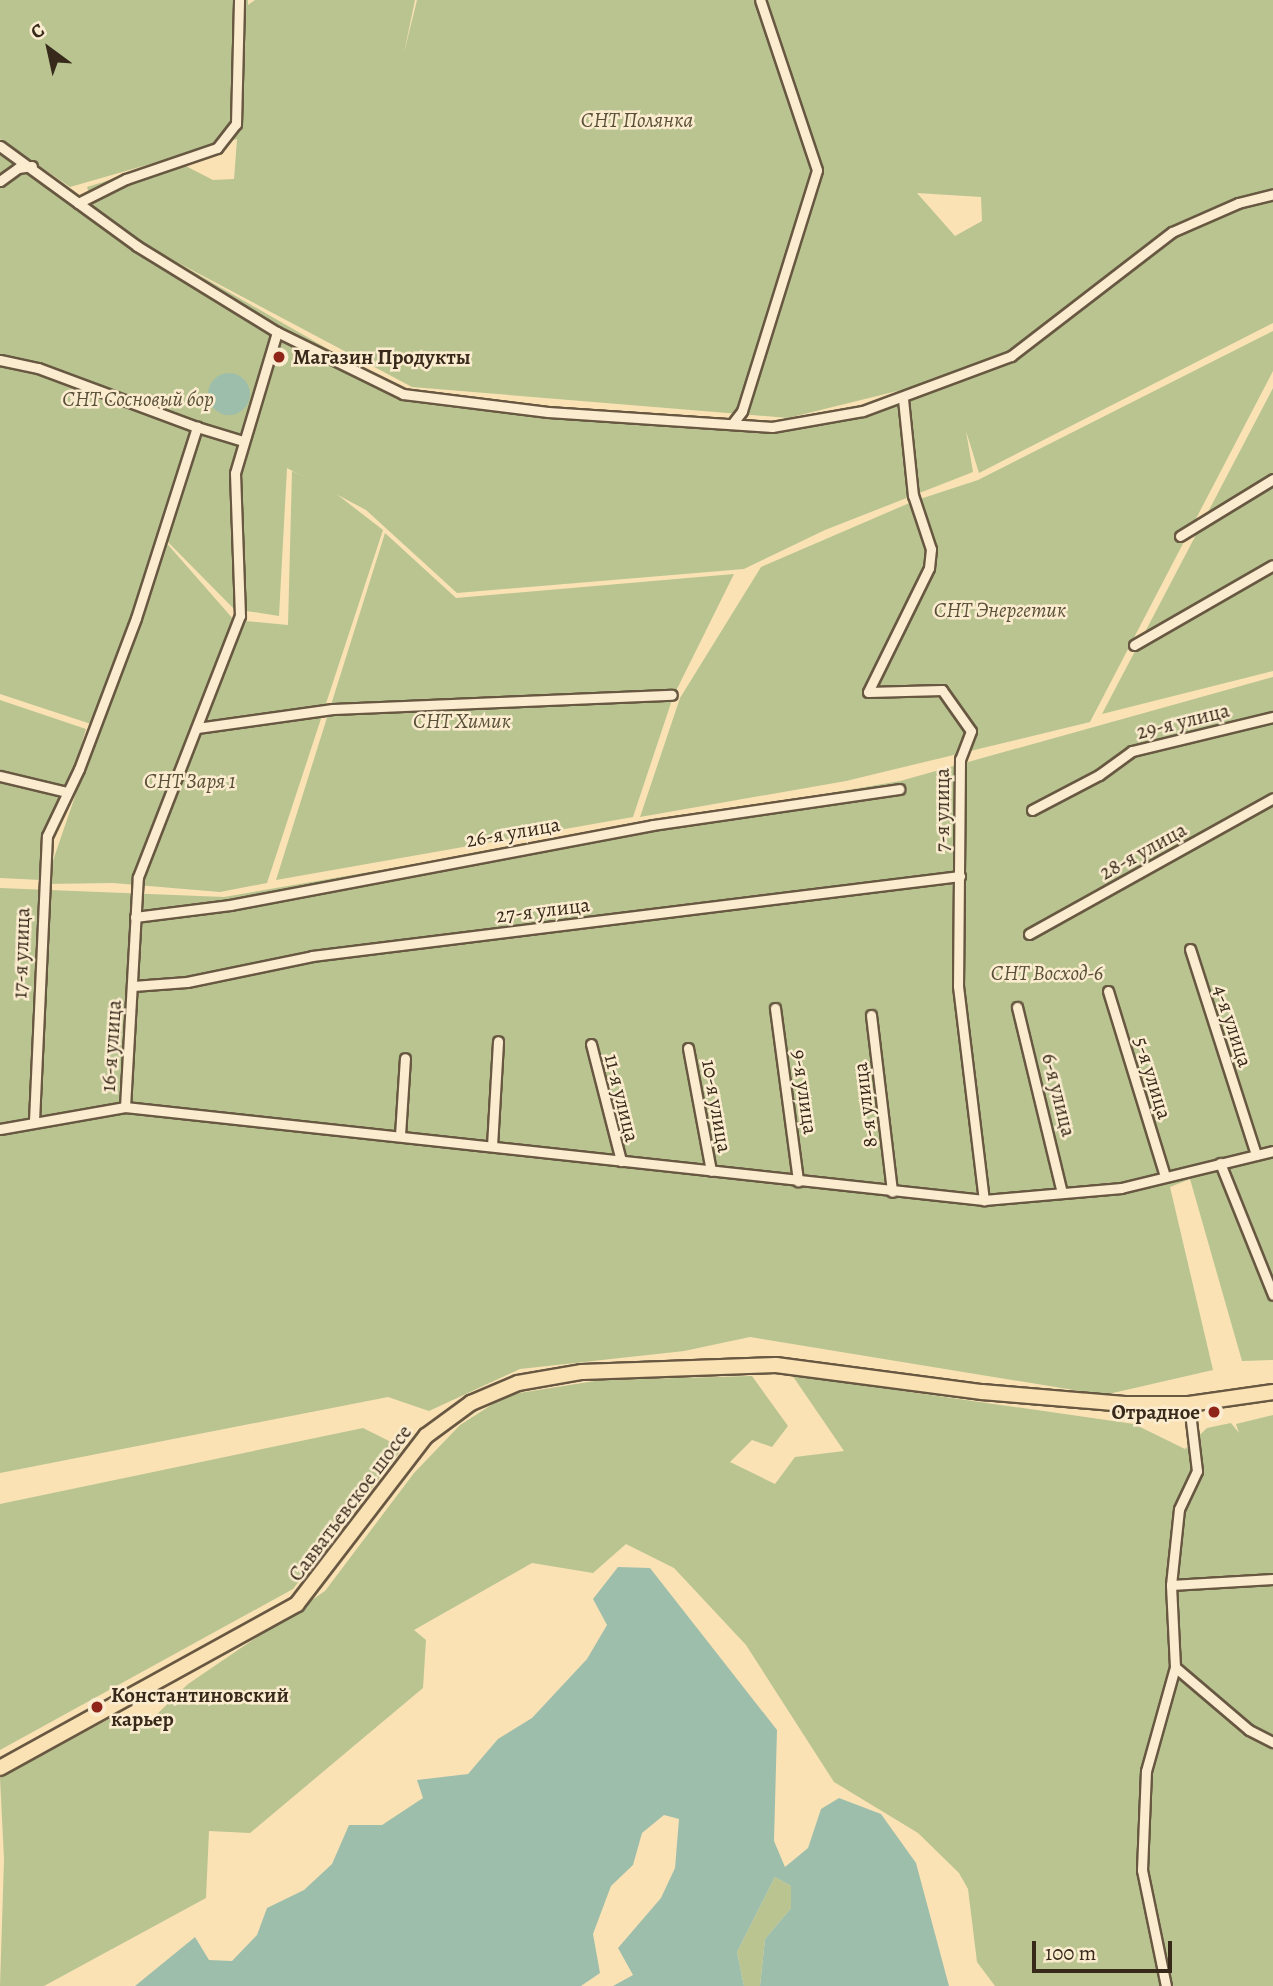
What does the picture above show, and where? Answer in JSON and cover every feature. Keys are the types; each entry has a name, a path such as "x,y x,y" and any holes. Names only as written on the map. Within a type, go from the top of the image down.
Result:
{"main road":[{"name":"Савватьевское шоссе","path":"0,1768 302,1599 413,1449 482,1396 556,1375 804,1366 982,1392 1189,1404 1273,1392"}],"street":[{"path":"78,203 127,179 217,148 236,124 239,0"},
{"path":"732,424 742,411 817,170 760,0"},
{"path":"0,146 32,166 78,203 277,332 403,394 548,412 772,427 903,399 1011,356 1172,232 1238,203 1273,194"},
{"path":"0,181 18,168 32,166"},
{"name":"16-я улица","path":"125,1107 138,877 240,616 234,473 277,332"},
{"path":"0,360 38,368 243,442"},
{"name":"7-я улица","path":"903,399 913,495 931,549 929,568 868,692 942,690 971,731 960,759 958,986 984,1200"},
{"name":"17-я улица","path":"34,1121 41,880 47,836 136,618 197,427"},
{"path":"1180,536 1273,480"},
{"path":"1134,645 1273,565"},
{"path":"197,728 333,709 671,695"},
{"name":"29-я улица","path":"1032,810 1132,751 1273,717"},
{"path":"0,776 67,792"},
{"name":"26-я улица","path":"135,917 230,905 653,825 899,789"},
{"name":"28-я улица","path":"1029,934 1273,798"},
{"name":"27-я улица","path":"133,986 187,982 312,956 960,876"},
{"name":"4-я улица","path":"1190,948 1256,1155"},
{"name":"5-я улица","path":"1108,991 1165,1176"},
{"name":"6-я улица","path":"1017,1007 1062,1193"},
{"name":"9-я улица","path":"775,1008 798,1181"},
{"name":"8-я улица","path":"871,1015 892,1192"},
{"path":"492,1146 498,1041"},
{"name":"11-я улица","path":"591,1044 621,1161"},
{"name":"10-я улица","path":"688,1048 711,1171"},
{"path":"400,1135 405,1058"},
{"path":"0,1129 125,1107 984,1200 1062,1193 1165,1176 1273,1151"},
{"path":"1220,1163 1273,1295"},
{"path":"1166,1986 1142,1870 1146,1771 1175,1667 1171,1585 1179,1509 1197,1471 1189,1404"},
{"path":"1171,1585 1273,1579"},
{"path":"1175,1667 1239,1722 1273,1742"}],"green space":[{"path":"0,0 248,0 248,5 255,0 415,0 404,53 417,0 1273,0 1273,323 979,473 966,431 973,472 825,530 744,569 457,593 366,510 287,468 279,616 234,609 161,535 94,725 0,694 0,154 123,232 95,211 87,187 174,160 213,180 234,179 237,139 70,187 0,139","holes":["917,193 981,197 982,221 955,236","173,260 412,387 788,418 950,378 776,432 401,391"]},
{"name":"СНТ Энергетик","path":"1273,331 1273,371 1090,722 846,781 640,817 680,698 761,567 914,501 978,480"},
{"path":"1273,388 1273,671 1102,714"},
{"name":"СНТ Заря 1","path":"292,471 330,489 383,530 267,883 220,892 113,883 45,884 163,539 234,620 288,625"},
{"name":"СНТ Химик","path":"385,533 456,598 734,574 673,697 633,817 276,880"},
{"name":"СНТ Восход-6","path":"1273,677 1273,1360 1242,1361 1190,1179 1170,1187 1213,1370 1104,1395 750,1337 684,1351 520,1369 429,1411 388,1397 0,1473 0,888 224,897 900,781"},
{"path":"0,700 86,729 41,880 0,878"},
{"path":"792,1375 1134,1424 1185,1449 1207,1428 1231,1423 1239,1433 1236,1424 1273,1415 1273,1986 995,1986 977,1962 968,1889 959,1873 918,1833 834,1782 746,1645 674,1568 626,1544 593,1573 532,1563 414,1630 426,1640 423,1688 250,1833 209,1831 206,1898 44,1986 0,1986 4,1859 0,1778 113,1717 153,1718 188,1684 325,1591 414,1473 460,1425 507,1395 601,1380 752,1376 788,1426 772,1447 752,1440 730,1462 775,1484 795,1457 844,1451"},
{"path":"363,1428 403,1448 293,1589 0,1750 0,1504"},
{"path":"775,1877 791,1886 791,1908 765,1939 760,1986 744,1986 737,1952"}],"shaded area":[{"path":"229,373 244,379 250,394 244,409 229,415 214,409 208,394 214,379"},
{"path":"618,1567 650,1568 777,1730 774,1841 785,1867 808,1848 821,1809 839,1798 881,1814 916,1863 949,1986 760,1986 765,1939 791,1908 791,1886 775,1877 737,1952 744,1986 613,1986 633,1975 618,1948 661,1898 675,1868 679,1819 664,1815 642,1833 633,1865 611,1886 593,1934 600,1973 581,1986 135,1986 195,1937 209,1960 232,1961 257,1935 267,1908 304,1890 332,1864 349,1825 382,1825 423,1798 417,1780 468,1774 498,1739 532,1718 587,1659 607,1625 593,1599"}],"place":[{"name":"Магазин Продукты","path":"279,357"},
{"name":"Отрадное","path":"1214,1412"},
{"name":"Константиновский карьер","path":"97,1707"}],"park label":[{"name":"СНТ Полянка","path":"637,120"},
{"name":"СНТ Сосновый бор","path":"138,399"}]}
